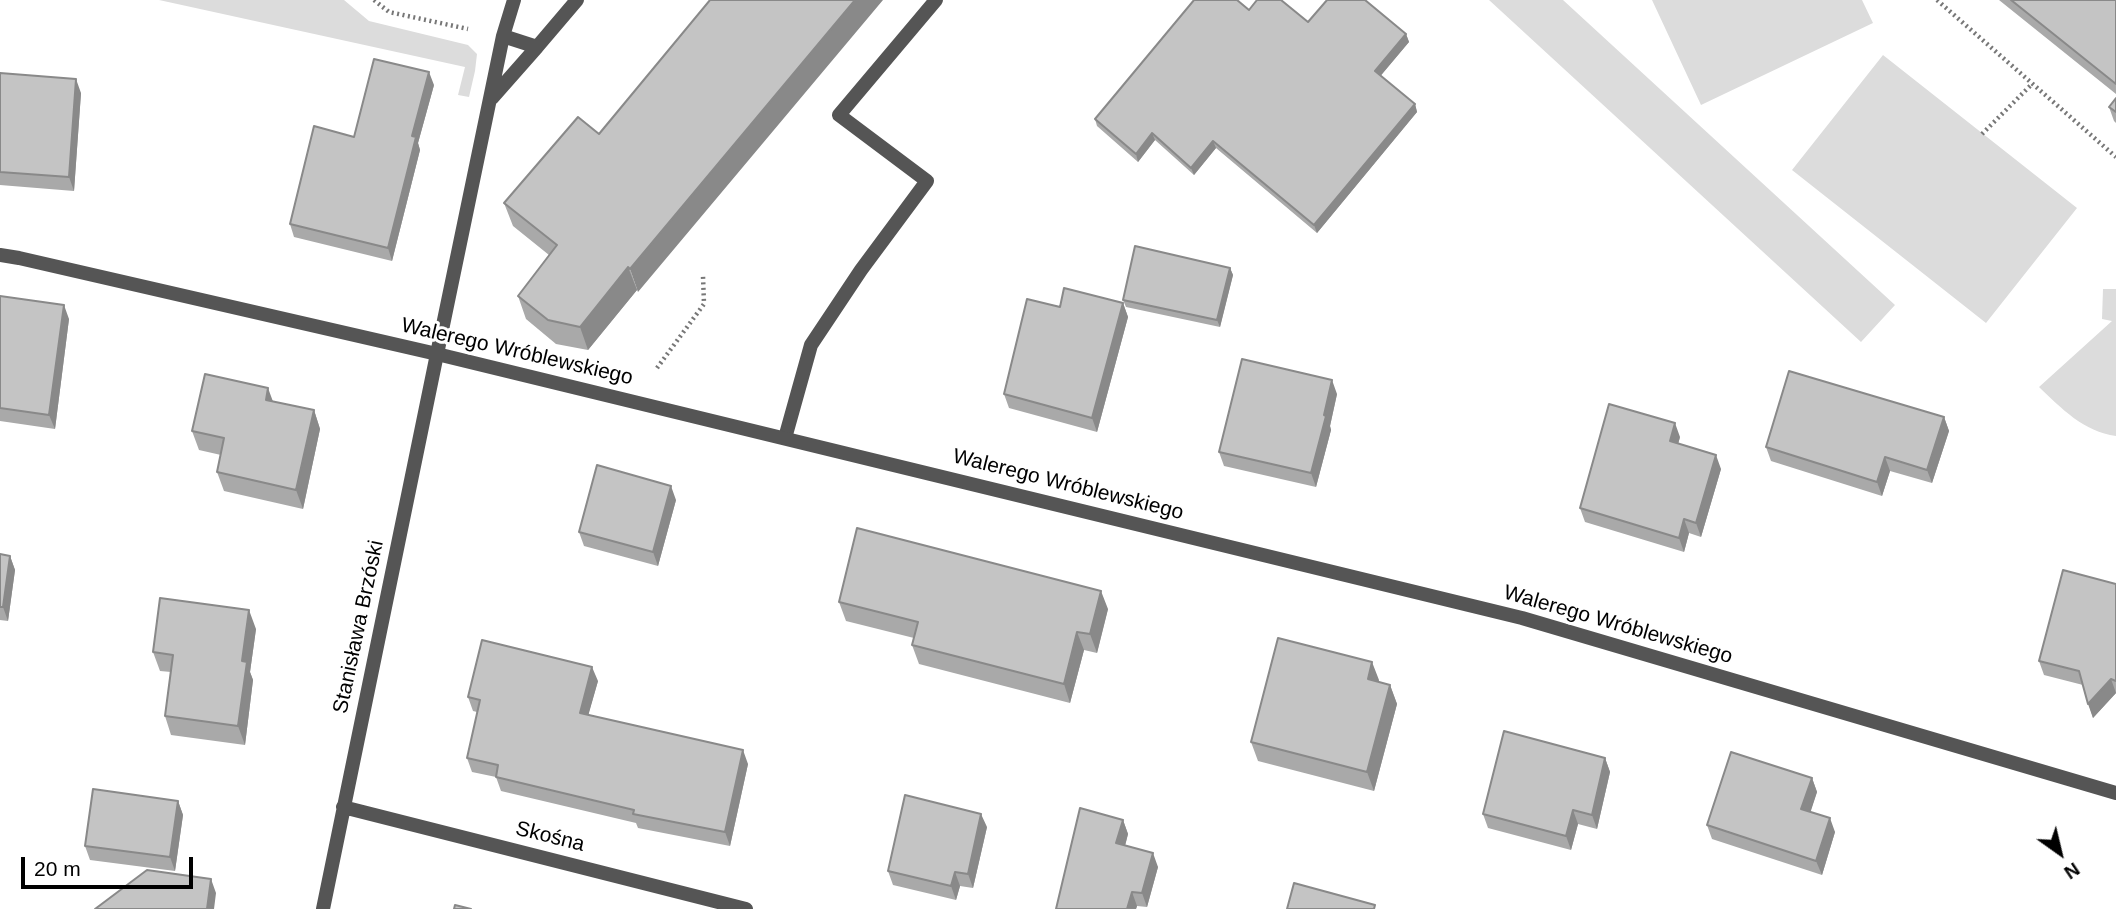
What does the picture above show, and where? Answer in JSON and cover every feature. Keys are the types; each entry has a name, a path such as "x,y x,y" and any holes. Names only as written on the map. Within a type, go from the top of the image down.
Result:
{"street":[{"name":"Stanisława Brzóski","path":"323,909 503,36 514,0"},
{"path":"491,100 576,0"},
{"path":"785,438 811,345 861,270 927,181 839,115 936,0"},
{"path":"503,36 537,47"},
{"name":"Walerego Wróblewskiego","path":"0,256 19,258 437,354 1522,618 2116,793"},
{"name":"Skośna","path":"343,807 746,909"}],"path":[{"path":"374,0 389,12 503,36"},
{"path":"1937,0 2116,157"},
{"path":"1982,134 2032,84"},
{"path":"633,401 704,304 703,276"}],"shaded area":[{"path":"159,0 344,0 369,21 468,45 477,54 469,97 458,95 465,67"},
{"path":"1489,0 1563,0 1895,305 1861,342"},
{"path":"1652,0 1862,0 1873,23 1701,105"},
{"path":"1883,55 2077,208 1986,323 1792,170"},
{"path":"2103,289 2116,289 2116,436 2104,434 2083,424 2039,387 2112,321 2102,319"}],"building":[{"path":"710,0 855,0 580,327 548,320 518,296 557,245 504,203 578,117 599,134"},
{"path":"1194,0 1237,0 1249,10 1257,0 1281,0 1308,22 1327,0 1365,0 1406,34 1375,71 1415,104 1314,225 1213,141 1191,168 1152,133 1136,154 1095,119"},
{"path":"2011,0 2116,0 2116,84"},
{"path":"374,59 429,72 388,248 290,224 314,126 354,137"},
{"path":"0,73 76,79 69,177 0,172"},
{"path":"2116,98 2116,112 2109,107"},
{"path":"1135,246 1230,268 1217,320 1123,300"},
{"path":"1064,288 1123,303 1092,418 1004,394 1027,299 1060,307"},
{"path":"0,296 64,305 49,415 0,408"},
{"path":"1242,359 1332,380 1311,473 1219,452"},
{"path":"1789,371 1944,417 1927,470 1885,457 1877,482 1766,447"},
{"path":"205,374 268,388 266,400 314,410 296,490 217,472 224,438 192,431"},
{"path":"1609,404 1675,423 1670,441 1716,455 1696,523 1684,519 1679,538 1580,508"},
{"path":"597,465 671,486 653,552 579,532"},
{"path":"857,528 1101,591 1090,634 1077,632 1064,684 912,645 918,622 839,602"},
{"path":"0,554 10,556 3,607 0,607"},
{"path":"2063,570 2116,584 2116,681 2111,679 2088,704 2079,671 2039,661"},
{"path":"160,598 249,610 242,661 247,662 238,726 165,716 173,655 153,652"},
{"path":"1278,638 1372,662 1368,679 1390,685 1367,772 1251,742"},
{"path":"482,640 592,667 580,713 743,750 725,832 633,814 634,810 496,777 498,765 467,758 480,700 468,697"},
{"path":"1504,731 1605,758 1592,815 1573,810 1566,836 1483,814"},
{"path":"1731,752 1812,778 1801,809 1830,818 1816,861 1707,825"},
{"path":"93,789 178,801 170,857 85,846"},
{"path":"905,795 981,814 968,874 955,872 951,886 888,871"},
{"path":"1080,808 1123,820 1116,843 1153,853 1142,893 1132,892 1127,909 1056,909"},
{"path":"147,870 211,879 207,909 95,909"},
{"path":"1294,883 1375,905 1374,909 1287,909"},
{"path":"455,905 471,909 454,909"}]}
